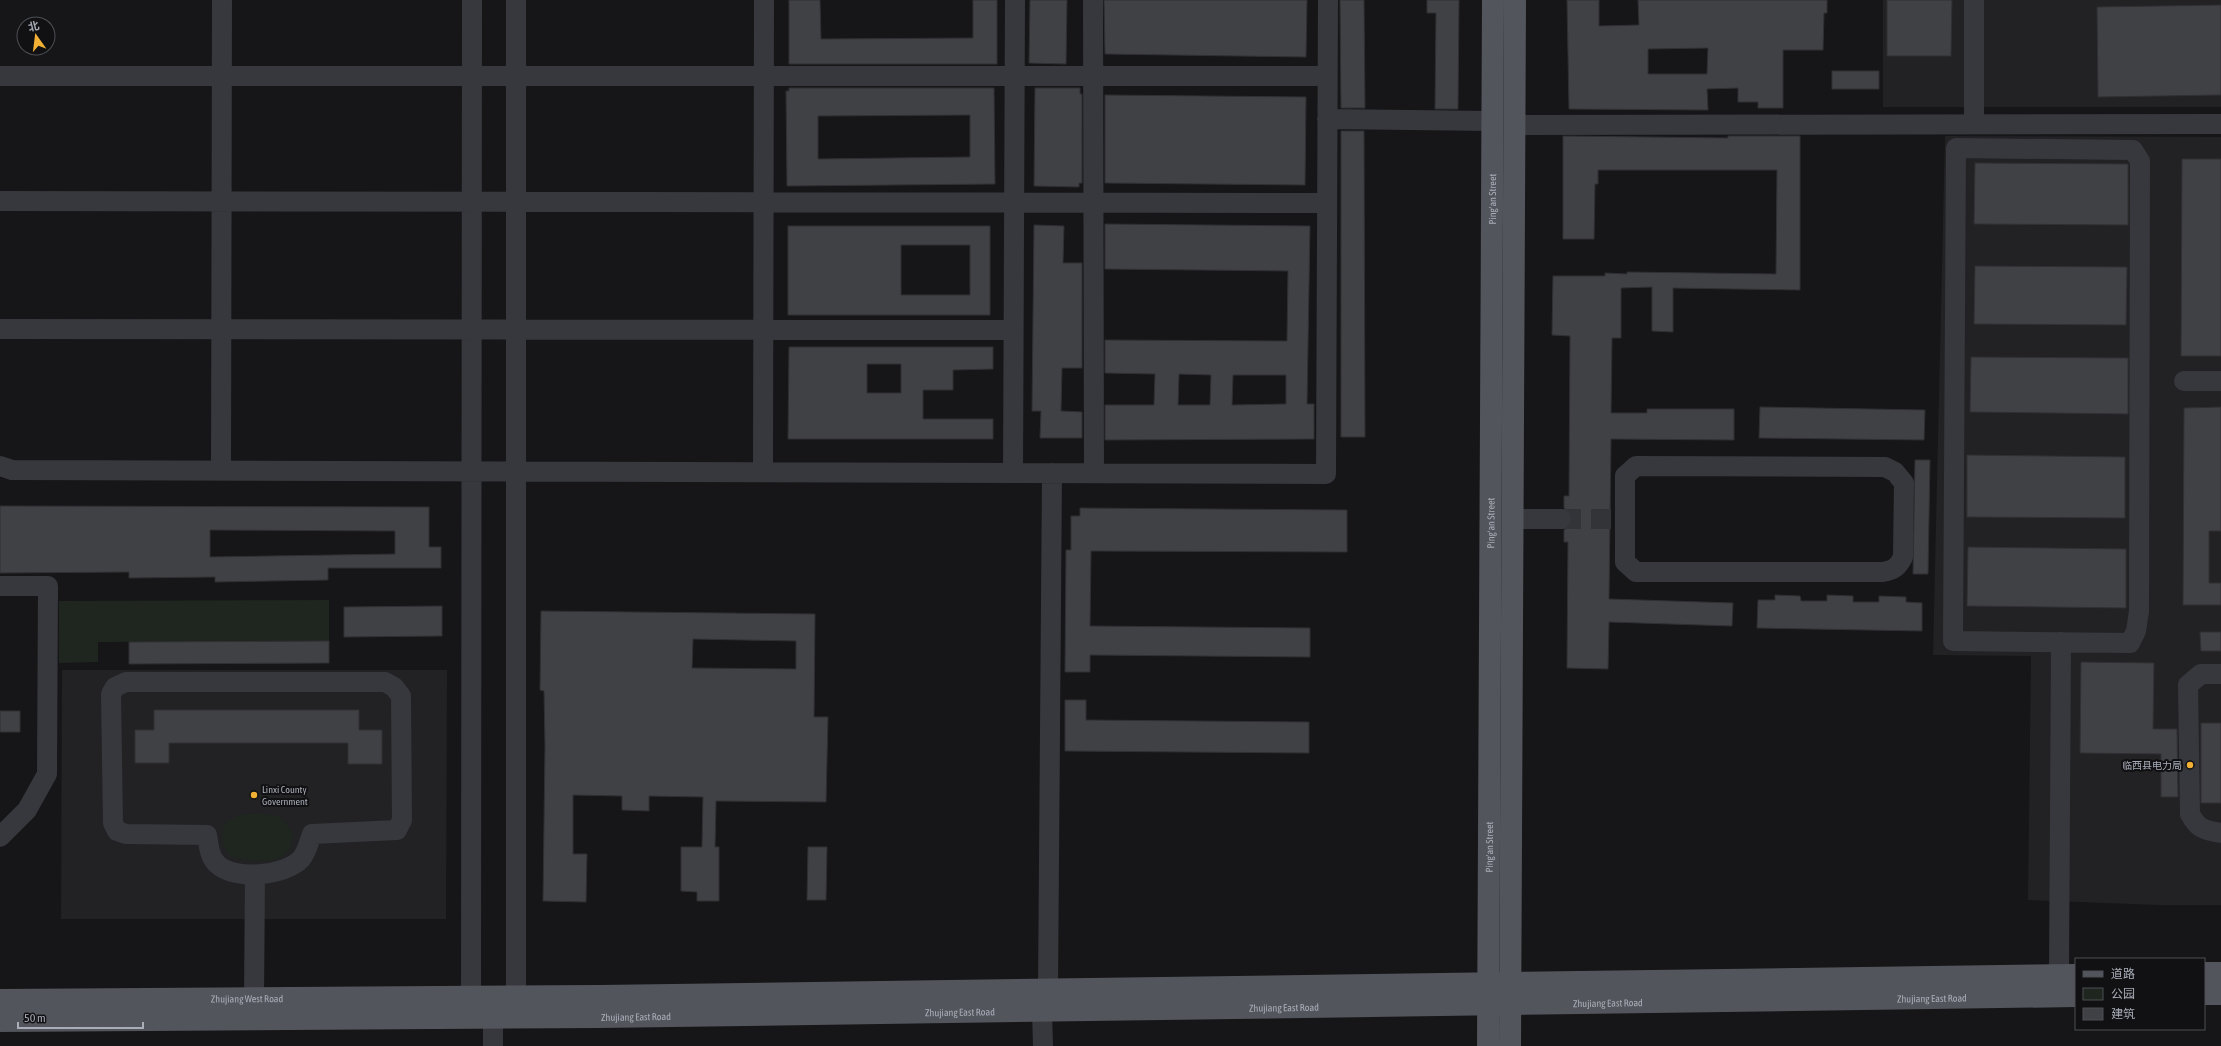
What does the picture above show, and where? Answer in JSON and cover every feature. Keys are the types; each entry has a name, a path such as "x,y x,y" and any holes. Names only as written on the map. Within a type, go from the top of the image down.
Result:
{"main road":[{"name":"Ping'an Street","path":"1493,0 1500,983 1510,1004 1510,1046"},
{"name":"Ping'an Street","path":"1488,1046 1489,1004 1500,983 1513,519 1515,0"},
{"path":"2205,973 2221,973"},
{"path":"1500,983 2068,975"},
{"name":"Zhujiang West Road","path":"0,1000 516,996 1500,983"},
{"path":"2205,994 2221,994"},
{"name":"Zhujiang East Road","path":"493,1018 2075,996"},
{"path":"0,1021 493,1018"}],"street":[{"path":"221,471 222,0"},
{"path":"471,996 472,0"},
{"path":"516,0 518,330 516,996"},
{"path":"763,472 764,0"},
{"path":"1013,473 1015,0"},
{"path":"1093,0 1094,473"},
{"path":"0,466 12,470 1326,474 1328,0"},
{"path":"1974,0 1974,124"},
{"path":"0,76 1328,76"},
{"path":"1327,118 1493,121"},
{"path":"1514,125 2221,124"},
{"path":"1956,148 2133,150 2140,161 2139,612 2136,631 2130,644 2061,642 1953,640 1956,148"},
{"path":"0,201 1327,203"},
{"path":"0,329 1013,330"},
{"path":"2184,381 2221,381"},
{"path":"1636,466 1885,467 1895,472 1904,483 1903,557 1899,565 1893,570 1883,572 1636,572 1625,562 1619,520 1625,476 1636,466"},
{"path":"1048,989 1052,473"},
{"path":"1513,519 1561,519"},
{"path":"0,586 48,586 47,774 27,810 0,837"},
{"path":"2061,642 2068,975"},
{"path":"2221,674 2201,674 2188,686 2190,814 2196,825 2221,833"},
{"path":"126,682 385,682 394,687 401,696 402,820 397,830 312,834 309,846 300,859 284,869 255,875 235,873 220,866 209,852 207,835 126,834 117,831 113,823 111,694 116,687 126,682"},
{"path":"254,998 255,875"},
{"path":"1042,1010 1043,1046"},
{"path":"493,1018 493,1046"}],"shaded area":[{"path":"1883,0 2221,0 2221,107 1883,107"},
{"path":"1945,136 2221,137 2221,905 2159,905 2028,900 2031,656 1933,655"},
{"name":"Linxi County Government","path":"62,670 447,670 446,919 61,919"}],"green space":[{"path":"329,600 329,641 98,642 98,662 59,663 59,601"},
{"path":"242,814 267,814 276,816 283,820 291,831 292,837 289,850 277,859 267,861 247,860 231,856 225,848 222,839 224,825 227,821"}],"building":[{"path":"789,0 820,0 821,39 973,38 973,0 997,0 997,64 789,64"},
{"path":"1030,0 1067,0 1066,64 1029,63"},
{"path":"1104,0 1307,0 1306,57 1105,54"},
{"path":"1340,0 1364,0 1365,108 1341,108"},
{"path":"1427,0 1459,0 1458,109 1435,109 1436,13 1427,13"},
{"path":"1567,0 1599,0 1599,26 1639,25 1638,0 1827,0 1827,13 1824,13 1823,50 1783,50 1783,108 1758,108 1758,102 1738,102 1738,88 1707,89 1708,110 1569,109","holes":["1708,48 1707,74 1648,74 1648,49"]},
{"path":"1887,0 1952,0 1951,56 1887,56"},
{"path":"2221,5 2221,95 2098,97 2097,7"},
{"path":"1832,71 1879,71 1879,89 1832,89"},
{"path":"789,88 994,88 995,184 787,186 786,91 789,91","holes":["970,115 970,157 818,159 818,116"]},
{"path":"1035,88 1080,88 1080,94 1082,94 1082,183 1079,183 1079,187 1034,186"},
{"path":"1105,95 1306,97 1305,185 1105,183"},
{"path":"1341,131 1364,131 1365,437 1341,437"},
{"path":"1563,136 1728,138 1728,136 1800,136 1800,290 1673,288 1673,332 1652,331 1652,287 1621,288 1621,338 1612,338 1611,413 1647,413 1647,409 1734,409 1734,440 1611,439 1609,599 1733,603 1732,626 1609,622 1608,669 1567,668 1568,542 1564,542 1564,530 1571,525 1572,519 1571,513 1564,508 1564,496 1569,496 1570,336 1552,335 1553,276 1605,276 1605,273 1627,274 1627,272 1776,274 1777,170 1598,170 1598,184 1595,184 1594,239 1563,239"},
{"path":"2182,159 2221,159 2221,356 2181,356"},
{"path":"1975,163 2128,164 2128,225 1974,224"},
{"path":"1105,224 1310,226 1307,404 1314,404 1314,439 1105,440 1105,405 1154,405 1155,374 1105,373 1105,340 1287,341 1288,271 1105,269","holes":["1179,374 1211,375 1210,405 1178,405","1233,375 1286,375 1286,404 1232,405"]},
{"path":"1034,225 1064,226 1063,263 1082,263 1082,368 1062,368 1061,411 1082,412 1082,438 1040,438 1041,411 1032,411"},
{"path":"788,226 990,226 990,315 788,315","holes":["901,245 970,245 970,295 901,295"]},
{"path":"1975,266 2127,267 2126,325 1974,324"},
{"path":"789,347 993,347 993,369 953,370 953,390 923,390 923,419 993,419 993,439 788,439","holes":["867,364 901,364 901,393 867,393"]},
{"path":"1971,357 2128,358 2128,414 1970,412"},
{"path":"1760,407 1925,410 1924,440 1759,438"},
{"path":"2221,407 2221,531 2209,531 2209,583 2221,583 2221,605 2183,605 2184,408"},
{"path":"1967,455 2125,457 2125,518 1967,517"},
{"path":"1915,460 1930,460 1928,574 1913,574"},
{"path":"0,506 429,507 429,547 441,547 441,568 328,568 328,580 215,582 215,577 129,578 129,572 0,573","holes":["210,530 395,531 395,554 210,557"]},
{"path":"1080,508 1347,510 1347,552 1091,551 1090,626 1310,628 1310,657 1090,655 1090,672 1065,672 1066,550 1071,550 1071,516 1080,516"},
{"path":"1968,547 2126,549 2126,608 1967,606"},
{"path":"1775,595 1800,596 1801,601 1827,601 1827,595 1853,596 1853,602 1879,602 1879,596 1906,597 1906,602 1922,603 1922,631 1757,628 1758,600 1775,600"},
{"path":"442,606 442,636 344,637 344,607"},
{"path":"541,611 815,614 814,717 828,717 826,802 716,801 715,847 719,847 719,901 697,901 697,892 681,891 681,847 702,847 703,797 649,796 649,811 622,810 622,796 573,795 573,854 587,854 586,902 543,901 545,746 544,691 540,690","holes":["693,639 796,641 796,669 692,668"]},
{"path":"2200,632 2221,632 2221,651 2201,651"},
{"path":"329,641 329,663 129,664 129,642"},
{"path":"2081,662 2154,663 2153,729 2177,729 2178,797 2161,797 2161,754 2080,753"},
{"path":"1065,700 1086,700 1086,720 1309,722 1309,753 1065,751"},
{"path":"154,710 359,710 359,730 382,730 382,764 348,764 348,743 169,743 169,763 135,763 135,730 154,730"},
{"path":"0,711 20,711 20,732 0,732"},
{"path":"2201,723 2221,723 2221,803 2201,803"},
{"path":"808,847 827,847 826,900 807,900"}],"tunnel":[{"path":"1561,519 1613,519"}],"place":[{"name":"临西县电力局","path":"2190,765"},
{"name":"Linxi County Government","path":"254,795"}]}
